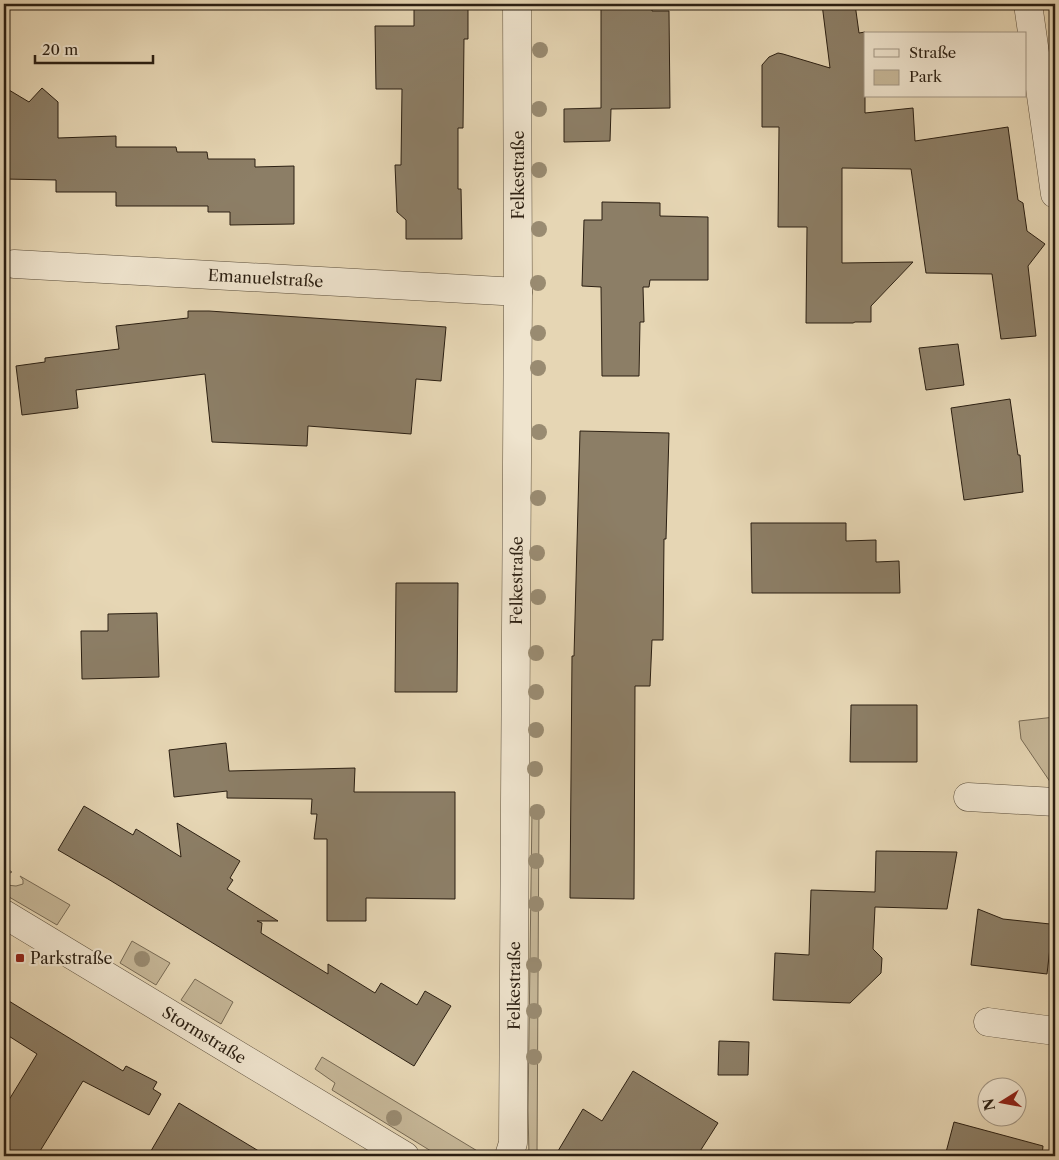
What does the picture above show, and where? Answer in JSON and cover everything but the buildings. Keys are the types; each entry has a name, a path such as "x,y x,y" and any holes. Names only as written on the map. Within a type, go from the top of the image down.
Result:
{"street":[{"name":"Felkestraße","path":"509,1156 513,1143 518,292 517,4"},
{"path":"1028,4 1055,194"},
{"name":"Emanuelstraße","path":"14,264 518,292"},
{"path":"968,797 1055,802"},
{"name":"Stormstraße","path":"4,914 405,1156"},
{"path":"988,1022 1055,1031"}],"green space":[{"path":"1055,717 1055,789 1021,739 1019,721"},
{"path":"532,810 539,810 537,1156 529,1156 528,1110"},
{"path":"4,867 12,872 4,878"},
{"path":"20,876 70,905 57,925 4,894 4,878 6,885 16,886 23,884"},
{"path":"132,941 170,963 156,985 120,963"},
{"path":"195,979 233,1002 221,1024 181,1000"},
{"path":"322,1057 484,1155 439,1156 332,1090 335,1083 315,1069"}],"place":[{"name":"Parkstraße","path":"20,958"}]}
